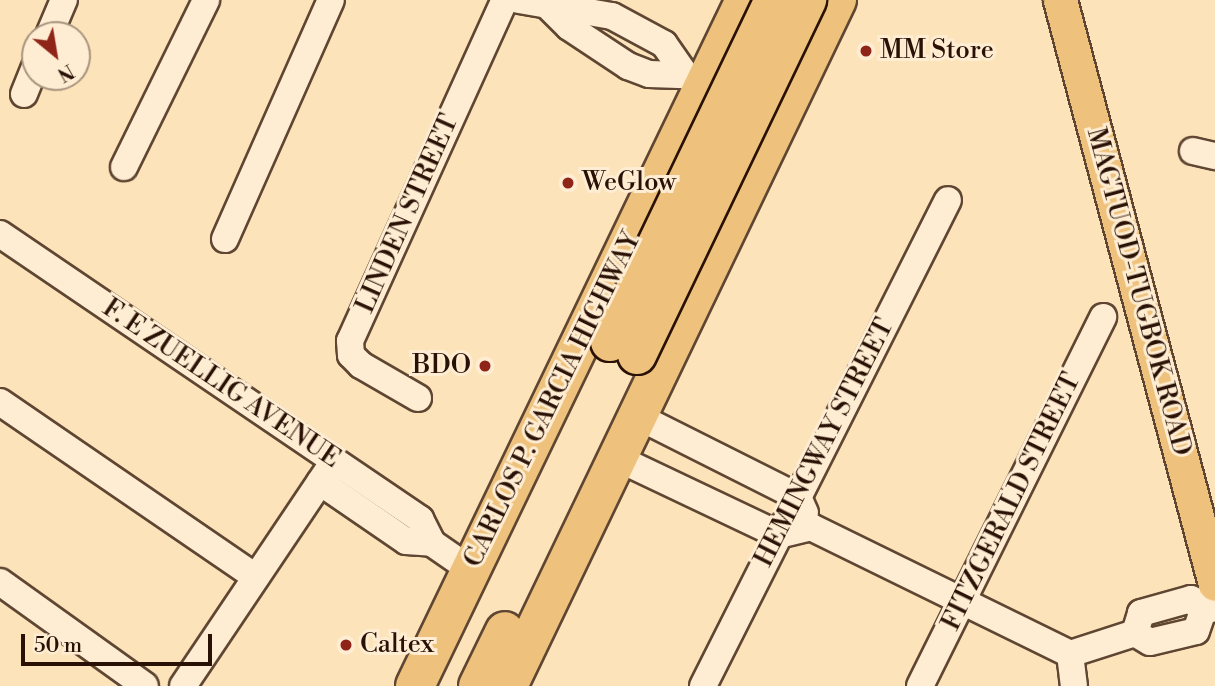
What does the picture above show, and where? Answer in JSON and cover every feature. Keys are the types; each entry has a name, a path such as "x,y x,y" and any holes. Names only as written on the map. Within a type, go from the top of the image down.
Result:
{"highway":[{"name":"CARLOS P. GARCIA HIGHWAY","path":"415,686 616,267 695,80 745,0"},
{"name":"CARLOS P. GARCIA HIGHWAY","path":"478,686 774,0"},
{"name":"CARLOS P. GARCIA HIGHWAY","path":"445,686 807,0"},
{"path":"508,686 837,0"},
{"path":"695,80 779,120"},
{"path":"616,267 692,303"}],"main road":[{"name":"MAGTUOD-TUGBOK ROAD","path":"1060,0 1211,601"}],"street":[{"path":"55,21 64,0"},
{"path":"124,167 206,0"},
{"path":"225,239 331,0"},
{"name":"LINDEN STREET","path":"418,398 361,365 351,355 351,341 505,0"},
{"path":"519,0 596,11 645,32 664,44 695,80"},
{"path":"547,5 576,32 628,66 649,75 695,80"},
{"name":"HEMINGWAY STREET","path":"703,686 948,200"},
{"name":"F. E ZUELLIG AVENUE","path":"0,233 327,472 420,519 432,543 471,570"},
{"name":"FITZGERALD STREET","path":"920,686 1103,317"},
{"path":"0,402 256,577"},
{"path":"638,416 798,497 811,527"},
{"path":"617,458 779,534 811,527 1070,654 1135,633 1142,613 1191,599 1211,601"},
{"path":"183,686 327,472"},
{"path":"737,515 758,476"},
{"path":"0,582 145,686"},
{"path":"1070,654 1074,686"}],"place":[{"name":"MM Store","path":"866,51"},
{"name":"WeGlow","path":"568,183"},
{"name":"BDO","path":"485,366"},
{"name":"Caltex","path":"346,645"}]}
